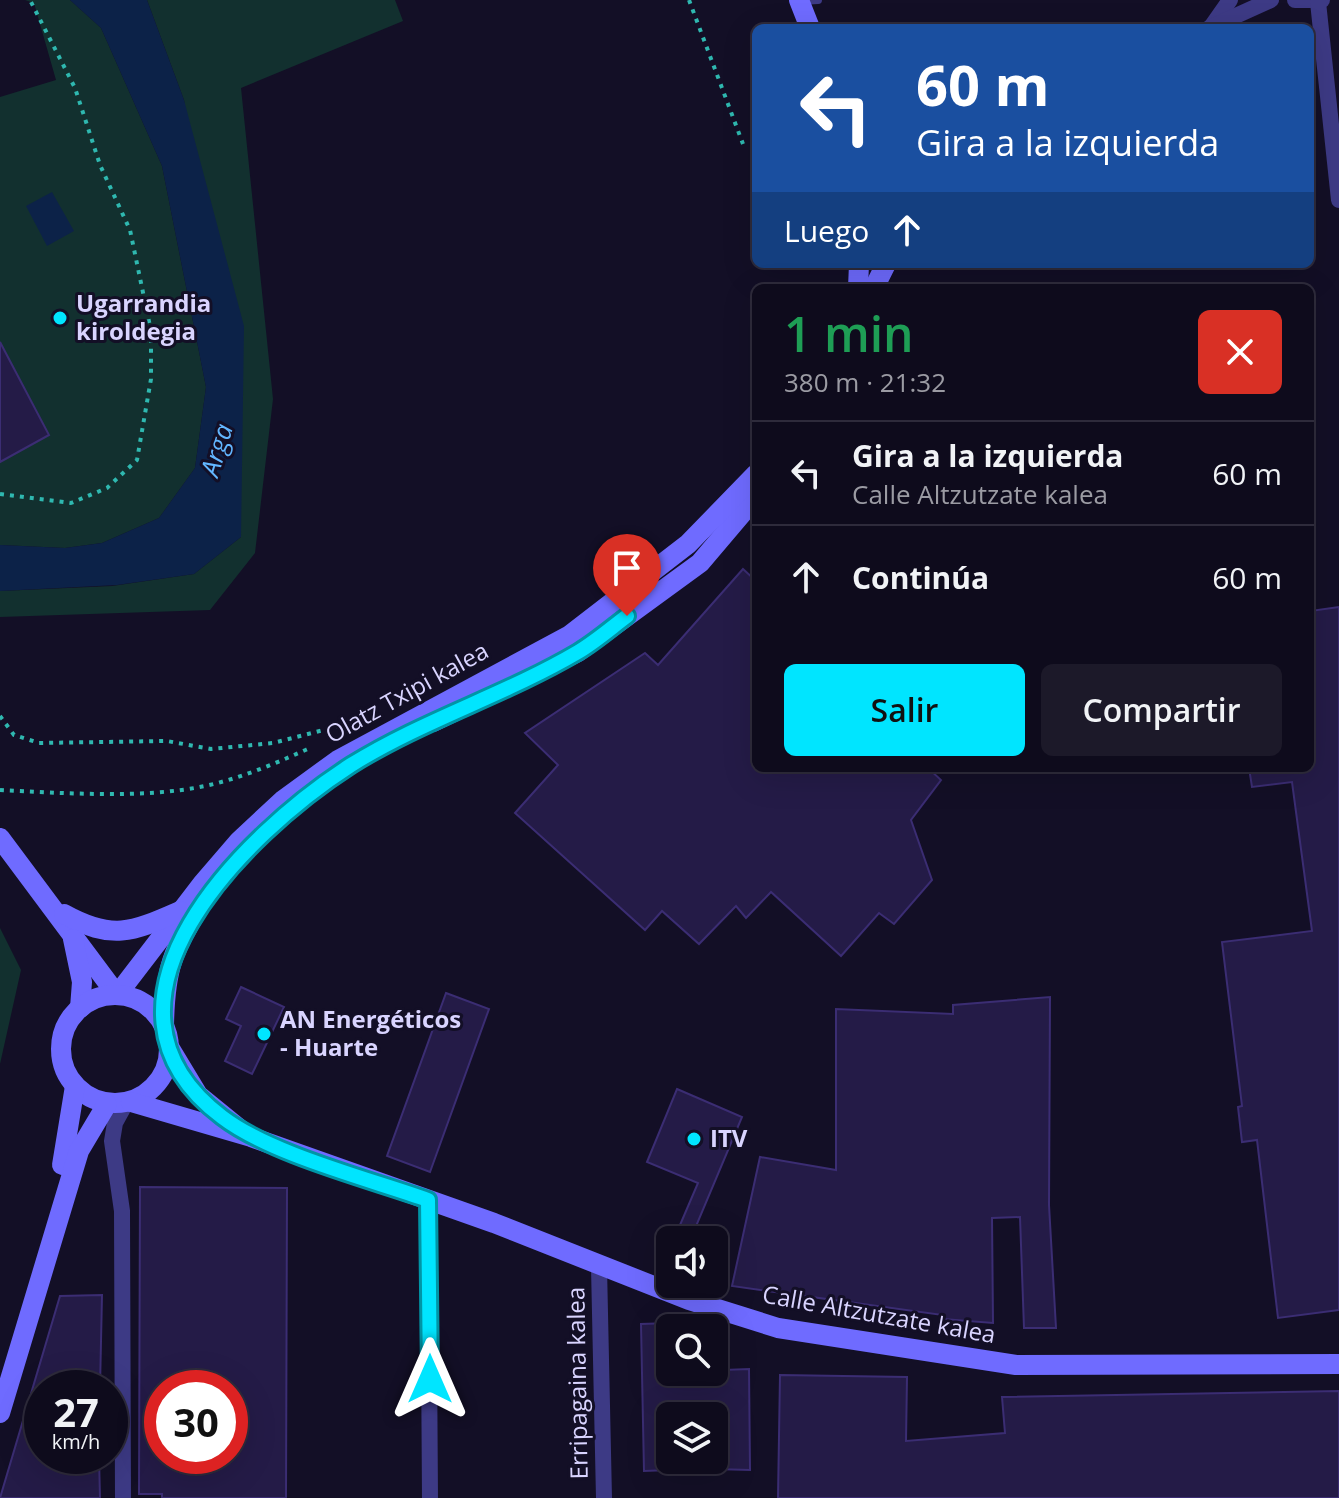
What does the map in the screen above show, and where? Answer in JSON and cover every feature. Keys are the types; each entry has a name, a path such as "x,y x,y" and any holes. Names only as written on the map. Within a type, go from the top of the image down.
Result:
{"main road":[{"path":"806,1 809,24"},
{"name":"Olatz Txipi kalea","path":"117,995 239,841 283,800 338,760 570,635 688,544 752,478"},
{"name":"Olatz Txipi kalea","path":"164,1026 165,979 175,947 202,902 226,872 286,814 351,765 578,652 700,563 752,502"},
{"path":"0,838 117,995"},
{"path":"56,910 82,924 121,933 183,909"},
{"path":"70,928 82,982 80,1008"},
{"path":"121,1103 89,1098 64,1071 60,1053 62,1034 80,1008 100,997 117,995 145,1004 164,1026 169,1046 198,1095 251,1137"},
{"path":"0,1413 79,1151 121,1103 158,1083 165,1070 169,1046"},
{"path":"0,1365 68,1148 75,1086"},
{"name":"Calle Altzutzate kalea","path":"121,1103 251,1137 428,1200 599,1267 778,1328 1016,1365 1339,1364"}],"street":[{"path":"1213,24 1230,0"},
{"path":"1219,24 1271,0"},
{"path":"1295,0 1320,1 1339,200"},
{"path":"121,1103 112,1141 122,1211 123,1498"},
{"path":"428,1200 430,1498"},
{"name":"Erripagaina kalea","path":"599,1267 604,1498"}],"path":[{"path":"0,494 71,503 107,488 137,460 151,379 149,319 130,230 100,165 75,88 30,0"},
{"path":"689,0 743,144"},
{"path":"0,716 14,735 39,743 167,741 211,749 273,743 343,725"},
{"path":"0,790 79,795 203,787 255,772 310,748"}],"green space":[{"path":"25,0 70,0 101,28 162,166 206,387 195,468 159,518 102,543 65,548 0,545 0,97 56,80 34,3"},
{"path":"147,0 395,0 403,21 241,88 273,399 255,553 210,610 0,617 0,591 112,586 194,574 241,537 184,100"},
{"path":"0,928 21,970 0,1064"}],"water":[{"name":"Arga","path":"70,0 147,0 184,100 244,326 241,537 194,574 117,585 0,591 0,545 65,548 102,543 159,518 195,468 206,387 162,166 101,28"},
{"path":"52,192 74,231 47,246 26,206"}],"building":[{"path":"0,342 49,435 0,462"},
{"path":"743,569 752,577 752,772 932,772 941,780 911,820 932,880 894,924 879,913 841,956 771,892 746,918 736,906 699,944 662,911 645,930 515,813 558,765 525,733 645,653 658,665"},
{"path":"1339,607 1339,1310 1278,1318 1257,1140 1242,1142 1238,1107 1242,1106 1222,942 1312,931 1292,782 1252,787 1250,772 1314,772 1314,610"},
{"path":"241,987 284,1007 252,1074 225,1061 241,1026 226,1019"},
{"path":"446,993 489,1009 430,1172 387,1156"},
{"path":"1050,997 1049,1205 1056,1328 1024,1328 1020,1217 992,1218 993,1323 943,1319 943,1315 732,1286 760,1157 836,1170 836,1009 953,1014 953,1005"},
{"name":"ITV","path":"677,1089 742,1117 696,1226 680,1225 698,1183 647,1162"},
{"path":"140,1187 287,1188 286,1498 162,1498 162,1494 139,1494"},
{"path":"102,1295 100,1370 38,1370 60,1296"},
{"path":"656,1323 656,1386 728,1386 728,1370 749,1369 750,1470 728,1469 728,1402 656,1402 656,1471 644,1471 641,1324"},
{"path":"780,1375 907,1377 906,1441 1005,1433 1002,1397 1339,1391 1339,1498 778,1498"},
{"path":"24,1417 24,1474 99,1474 100,1498 0,1498"}],"place":[{"name":"Ugarrandia kiroldegia","path":"60,318"},
{"name":"AN Energéticos - Huarte","path":"264,1034"},
{"name":"ITV","path":"694,1139"}],"route":[{"path":"430,1379 428,1200 251,1137 221,1116 187,1081 169,1046 164,1026 165,979 175,947 202,902 226,872 286,814 351,765 578,652 627,616"}]}
